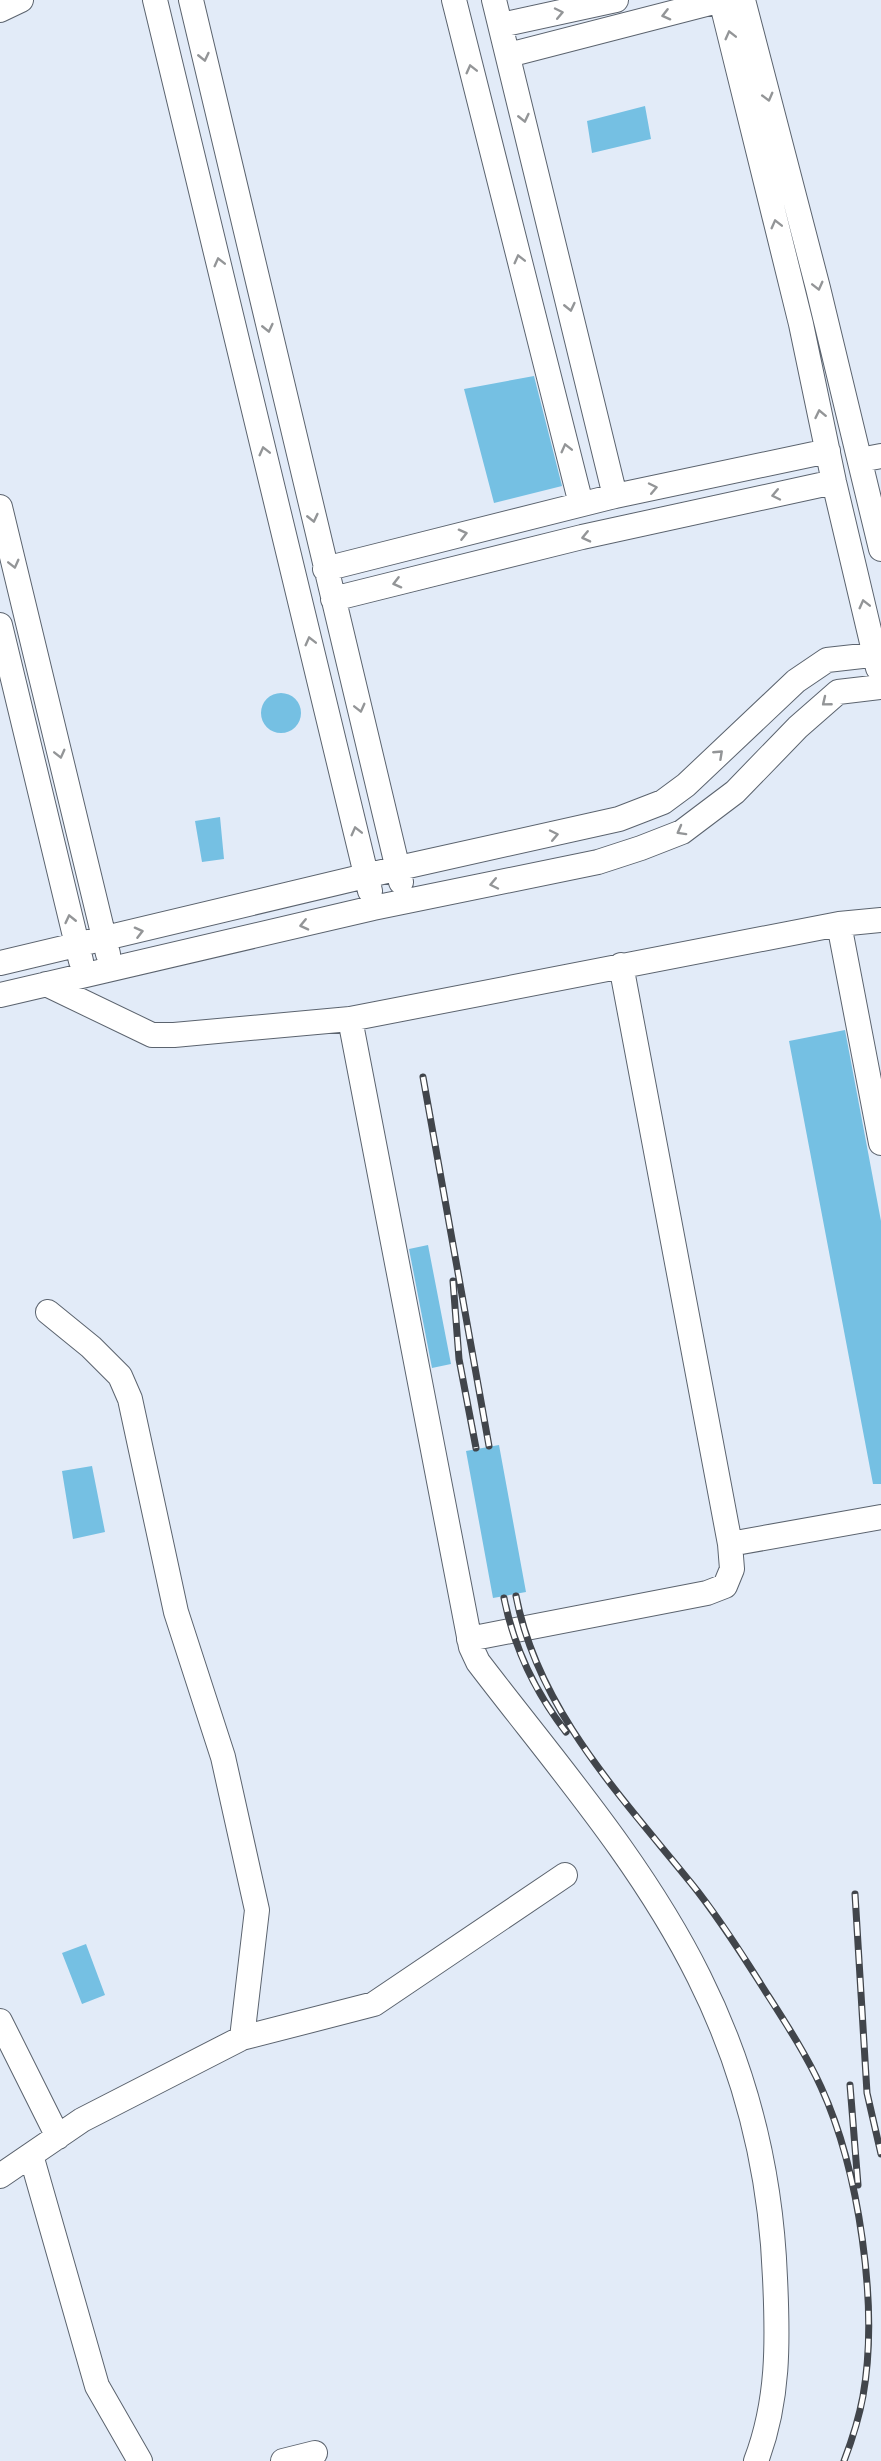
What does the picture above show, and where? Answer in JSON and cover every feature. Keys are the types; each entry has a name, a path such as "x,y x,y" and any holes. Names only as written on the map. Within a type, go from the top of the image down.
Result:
{"street":[{"path":"0,10 21,0"},
{"path":"155,0 373,908"},
{"path":"191,0 325,568 399,868 404,903"},
{"path":"454,0 581,504"},
{"path":"495,0 615,496"},
{"path":"501,25 616,0"},
{"path":"509,55 721,0 801,324 834,482 878,654 881,682"},
{"path":"743,0 818,288 870,458 881,549"},
{"path":"325,568 615,496 828,451"},
{"path":"333,599 582,537 834,482"},
{"path":"0,507 112,970"},
{"path":"2,639 6,674 85,975"},
{"path":"0,963 105,940 399,868 594,827 663,802 686,785 804,676 827,660 878,654"},
{"path":"0,995 373,908 598,862 641,848 682,831 735,792 798,727 838,692 881,687"},
{"path":"46,984 152,1035 174,1035 350,1019 839,924 881,920"},
{"path":"839,924 881,1143"},
{"path":"469,1639 696,1596 721,1589 728,1583 732,1569 730,1544 621,965"},
{"path":"350,1019 469,1639 478,1662 644,1883 699,1976 735,2062 760,2151 768,2194 774,2250 778,2336 776,2371 772,2406 756,2461"},
{"path":"48,1312 91,1347 120,1376 130,1399 176,1612 223,1757 258,1910 242,2038"},
{"path":"730,1544 881,1517"},
{"path":"0,2176 82,2120 242,2038 374,2004 565,1875"},
{"path":"0,2021 58,2137"},
{"path":"31,2155 97,2386 140,2461"},
{"path":"283,2461 315,2453"}],"building":[{"path":"645,106 651,139 592,153 587,121"},
{"path":"534,376 562,486 494,503 464,389"},
{"path":"281,693 295,699 301,713 295,727 281,733 267,727 261,713 267,699"},
{"path":"220,817 224,859 202,862 195,821"},
{"path":"845,1030 881,1221 881,1484 873,1484 789,1041"},
{"path":"428,1245 451,1364 432,1368 409,1249"},
{"path":"499,1445 526,1592 493,1598 466,1451"},
{"path":"92,1466 105,1532 73,1539 62,1471"},
{"path":"86,1944 105,1995 82,2004 62,1953"}],"railway":[{"path":"423,1077 489,1446"},
{"path":"453,1281 459,1359 476,1448"},
{"path":"516,1596 527,1637 543,1677 563,1714 611,1784 701,1895 728,1933 801,2048 821,2087 834,2120 855,2198 867,2281 869,2321 863,2396 844,2461"},
{"path":"504,1598 527,1669 566,1732"},
{"path":"855,1894 867,2093 881,2154"},
{"path":"850,2085 858,2185"}]}
